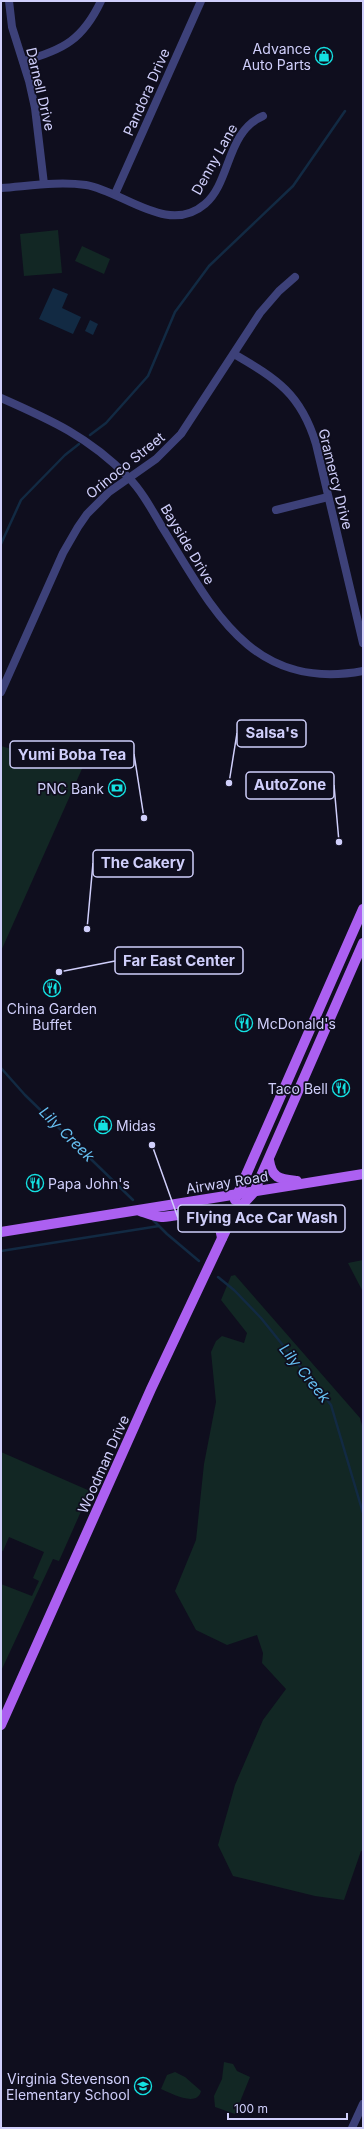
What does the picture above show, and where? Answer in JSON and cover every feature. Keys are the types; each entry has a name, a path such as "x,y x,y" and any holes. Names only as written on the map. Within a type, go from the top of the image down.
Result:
{"main road":[{"path":"233,1215 235,1195 280,1098 363,909"},
{"path":"233,1215 250,1192 269,1160 300,1083 363,944"},
{"path":"250,1192 269,1147 280,1098"},
{"path":"269,1160 271,1170 276,1176 282,1179 309,1183"},
{"name":"Airway Road","path":"1,1232 363,1174"},
{"path":"138,1210 160,1217 188,1213 201,1214 214,1218 218,1221 222,1238"},
{"name":"Woodman Drive","path":"1,1725 151,1389 233,1215"}],"street":[{"name":"Darnell Drive","path":"9,1 10,19 35,108 44,184"},
{"path":"23,61 53,52 78,37 92,20 102,1"},
{"name":"Pandora Drive","path":"115,194 202,1"},
{"name":"Denny Lane","path":"1,188 44,184 87,185 115,194 168,215 181,216 199,208 213,193 245,128 250,123 263,116"},
{"name":"Orinoco Street","path":"1,692 70,540 82,520 97,503 129,477 156,458 181,434 268,302 295,277"},
{"name":"Gramercy Drive","path":"234,354 278,381 292,395 302,410 314,437 363,643"},
{"name":"Bayside Drive","path":"1,398 72,431 90,443 129,477 142,494 205,597 222,620 242,641 270,659 300,670 329,674 363,670"},
{"path":"276,510 328,497"},
{"path":"352,2128 363,2104"}],"green space":[{"path":"58,230 62,273 24,276 20,234"},
{"path":"82,246 110,259 104,274 75,261"},
{"path":"1,746 43,758 60,765 67,754 85,762 1,951"},
{"path":"363,1260 363,1292 348,1263"},
{"path":"235,1275 360,1418 363,1429 363,1851 361,1851 344,1900 315,1896 233,1876 218,1845 235,1785 263,1720 286,1689 262,1663 263,1653 257,1635 227,1645 196,1630 175,1591 196,1540 204,1464 216,1402 211,1352 216,1341 222,1336 244,1343 247,1333 221,1300 231,1276"},
{"path":"1,1452 90,1491 59,1561 53,1559 1,1671 1,1584 32,1596 39,1581 33,1578 44,1552 9,1537 3,1551 1,1550"},
{"path":"224,2062 233,2064 237,2071 250,2077 235,2114 215,2107 214,2096 222,2079"},
{"path":"175,2072 185,2077 201,2091 199,2096 189,2099 183,2098 161,2089 167,2075"}],"water":[{"path":"53,288 68,294 62,308 81,317 73,334 39,319"},
{"path":"90,320 98,324 93,335 85,331"}],"waterway":[{"path":"90,435 106,423 148,376 175,312 209,266 293,186 345,111"},
{"path":"1,544 21,500 65,455 79,444"},
{"name":"Lily Creek","path":"1,1068 25,1095 133,1200"},
{"name":"Lily Creek","path":"153,1220 199,1261"},
{"path":"1,1251 159,1226"},
{"name":"Lily Creek","path":"218,1277 234,1290 261,1318 331,1405 363,1513"}],"place":[{"name":"Advance Auto Parts","path":"324,56"},
{"name":"Salsa's","path":"229,783"},
{"name":"PNC Bank","path":"117,788"},
{"name":"Yumi Boba Tea","path":"144,818"},
{"name":"AutoZone","path":"339,842"},
{"name":"The Cakery","path":"87,929"},
{"name":"Far East Center","path":"59,972"},
{"name":"China Garden Buffet","path":"52,988"},
{"name":"McDonald's","path":"244,1023"},
{"name":"Taco Bell","path":"341,1088"},
{"name":"Midas","path":"103,1125"},
{"name":"Flying Ace Car Wash","path":"152,1145"},
{"name":"Papa John's","path":"35,1183"},
{"name":"Virginia Stevenson Elementary School","path":"143,2086"}]}
